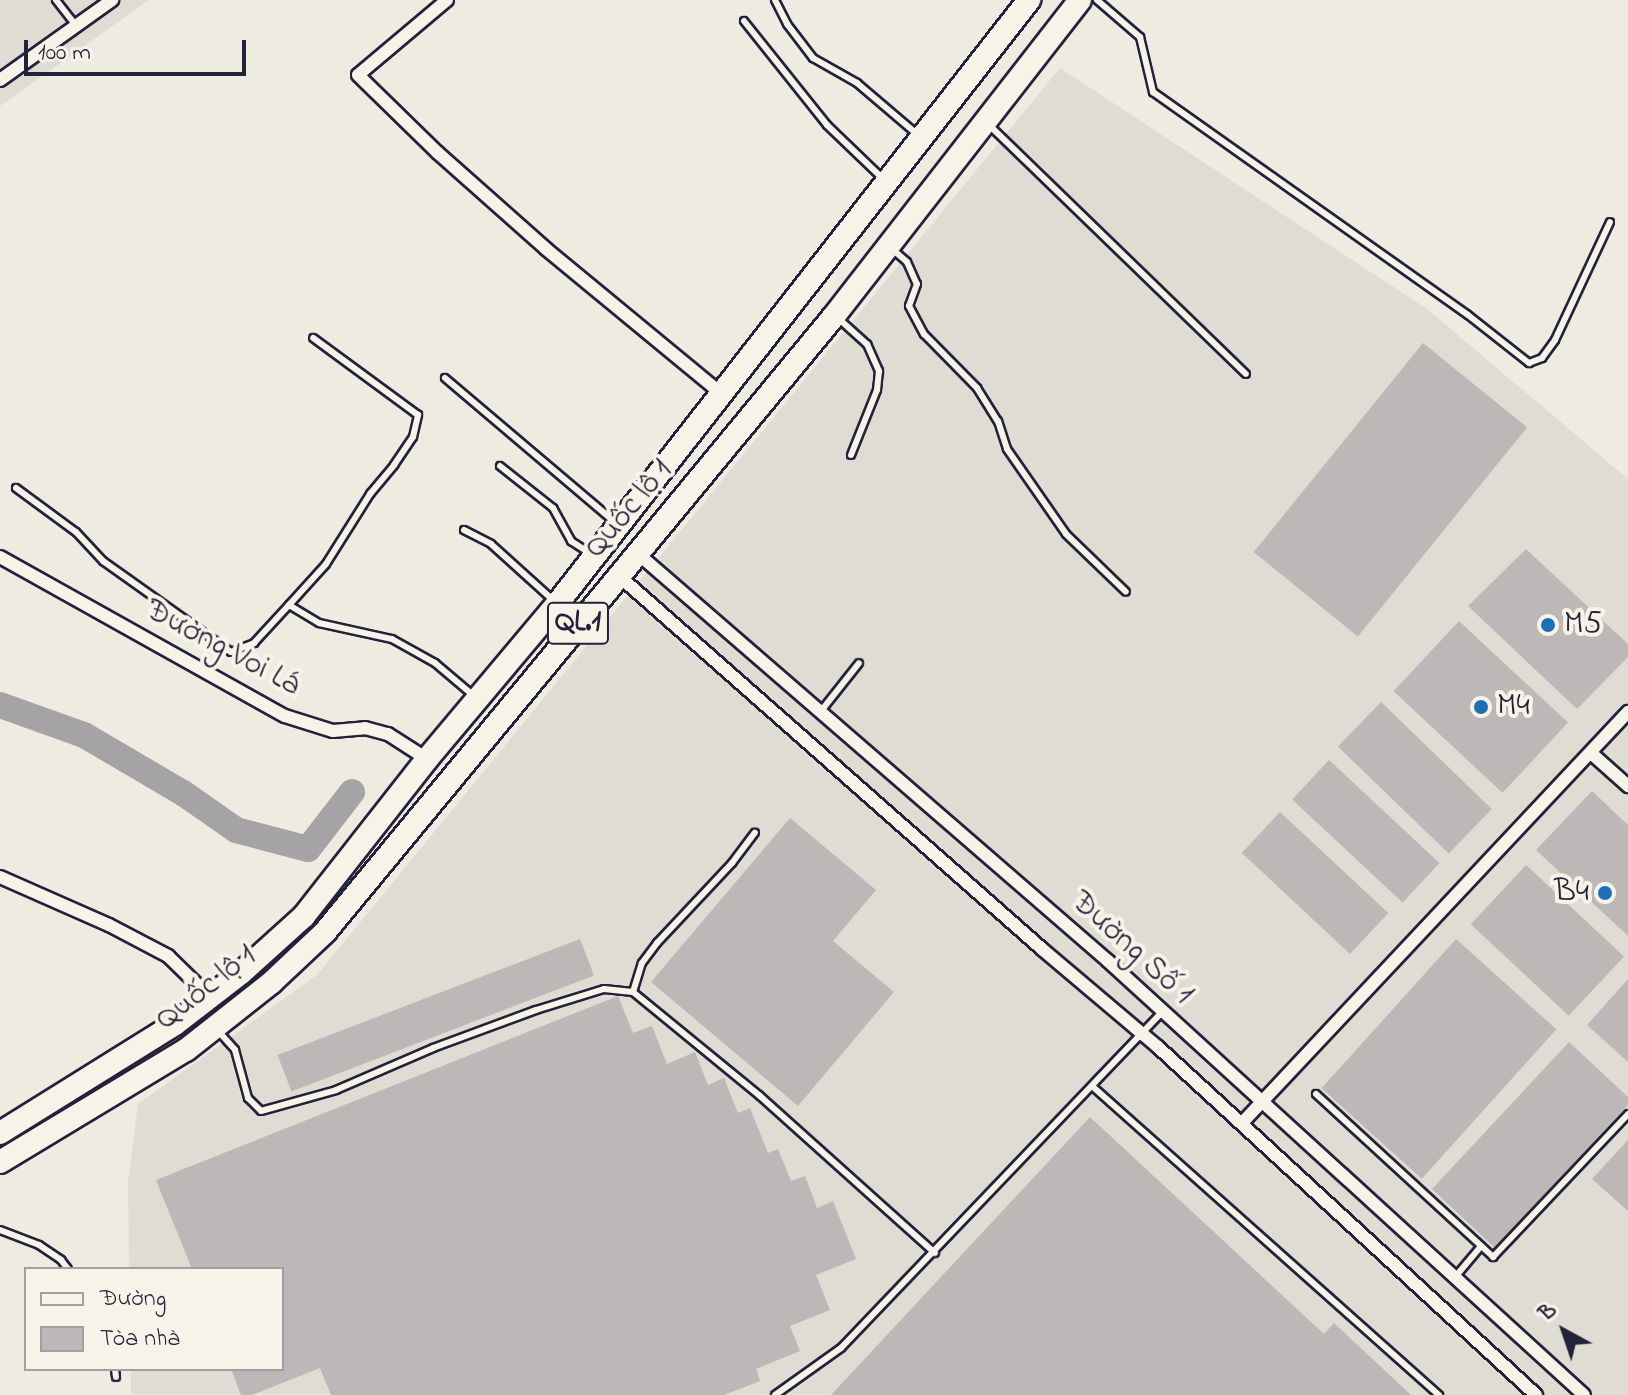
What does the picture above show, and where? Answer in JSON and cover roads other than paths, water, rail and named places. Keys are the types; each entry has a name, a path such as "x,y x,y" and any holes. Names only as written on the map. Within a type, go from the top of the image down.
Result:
{"highway":[{"name":"Quốc lộ 1","path":"0,1133 175,1024 304,916 427,759 557,604 1029,0"},
{"name":"Quốc lộ 1","path":"0,1162 186,1050 272,982 325,932 834,316 1080,0"},
{"path":"615,530 636,552"},
{"path":"594,556 618,575"}],"street":[{"path":"0,80 112,0"},
{"path":"447,0 358,75 417,134 546,249 722,394"},
{"name":"Đường Số 1","path":"636,552 1163,1011 1584,1395"},
{"name":"Đường Voi Lá","path":"0,557 285,716 333,731 365,728 388,734 427,759"},
{"name":"Đường Số 1","path":"618,575 1242,1123 1536,1395"},
{"path":"1242,1123 1628,712"},
{"path":"1591,753 1628,786"},
{"path":"0,877 109,925 168,956 210,997"}],"lane":[{"path":"56,0 76,26"},
{"path":"775,0 787,24 813,58 857,83 922,139"},
{"path":"1097,0 1140,37 1153,92 1468,315 1529,363 1542,358 1555,340 1610,222"},
{"path":"744,21 827,125 888,184"},
{"path":"985,122 1246,374"},
{"path":"889,246 907,262 917,284 909,306 924,334 977,388 998,421 1007,449 1066,534 1126,592"},
{"path":"834,316 867,344 879,371 877,390 851,455"},
{"path":"16,488 76,532 103,561 231,652 254,643 326,564 370,494 413,437 418,415 313,338"},
{"path":"445,378 615,530"},
{"path":"500,466 553,508 571,541 594,556"},
{"path":"464,530 491,544 557,604"},
{"path":"289,605 319,623 392,639 435,663 477,699"},
{"path":"819,714 859,663"},
{"path":"633,992 642,963 657,943 712,885 755,833"},
{"path":"215,1027 235,1050 248,1098 261,1111 336,1090 433,1048 536,1010 604,989 633,992 760,1096 935,1253"},
{"path":"775,1395 841,1348 1163,1011"},
{"path":"1092,1086 1439,1395"},
{"path":"1316,1094 1493,1257 1628,1114"},
{"path":"0,1230 39,1245 66,1267"},
{"path":"1456,1276 1481,1246"}],"waterway":[{"path":"0,705 84,735 183,793 236,830 308,849 352,792"}],"place":[{"name":"M5","path":"1548,625"},
{"name":"M4","path":"1481,707"},
{"name":"B4","path":"1605,893"}]}
